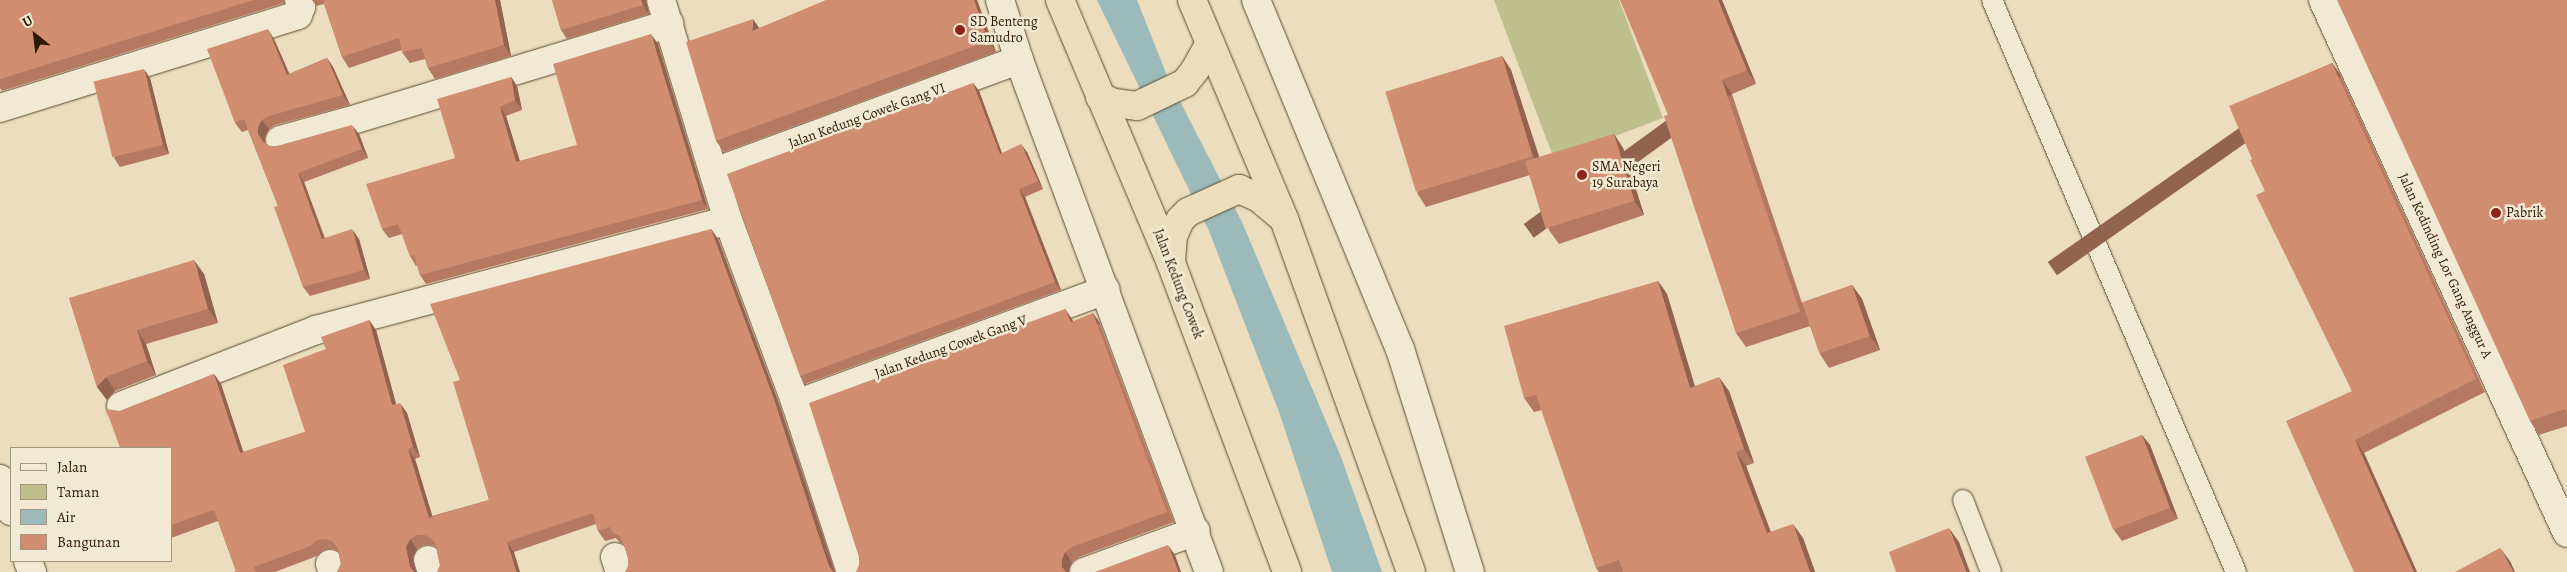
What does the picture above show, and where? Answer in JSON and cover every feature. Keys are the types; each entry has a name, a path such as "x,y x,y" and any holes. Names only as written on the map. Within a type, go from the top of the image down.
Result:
{"highway":[{"name":"Jalan Kedung Cowek","path":"1060,0 1171,263 1287,572"},
{"path":"1192,0 1284,219 1411,572"},
{"path":"1100,97 1114,103 1137,106 1185,83 1196,70 1210,43"},
{"path":"1171,263 1173,236 1180,220 1188,212 1239,189 1259,198 1284,219"}],"street":[{"path":"0,108 298,15 301,7 299,0"},
{"path":"1000,0 1019,60 1210,572"},
{"path":"1256,0 1400,349 1470,572"},
{"name":"Jalan Kedinding Lor Gang Anggur A","path":"2323,0 2567,532"},
{"path":"280,140 346,122 665,12 728,220 796,404 851,572"},
{"name":"Jalan Kedung Cowek Gang VI","path":"714,172 1019,60"},
{"path":"121,406 316,330 728,220"},
{"name":"Jalan Kedung Cowek Gang V","path":"796,404 1106,290"},
{"path":"0,479 10,509"},
{"path":"1084,572 1196,531"}],"lane":[{"path":"1992,0 2236,572"},
{"path":"1963,500 1991,572"}],"green space":[{"path":"1494,0 1619,0 1663,118 1554,159"}],"water":[{"path":"1097,0 1137,0 1168,78 1242,222 1341,457 1382,572 1332,572 1279,412 1209,231"}],"building":[{"path":"0,0 254,0 0,79"},
{"path":"323,0 495,0 504,45 428,68 422,48 402,52 399,38 342,57"},
{"path":"552,0 641,0 643,5 561,30"},
{"path":"826,0 974,0 988,41 716,141 686,42 753,19 752,31"},
{"path":"1620,0 1718,0 1747,70 1722,80 1800,312 1736,333 1664,116 1668,115"},
{"name":"Pabrik","path":"2337,0 2567,0 2567,414 2565,409 2530,421"},
{"path":"268,29 287,75 327,58 343,95 269,116 262,120 258,127 258,134 263,142 270,146 277,146 352,125 362,149 298,173 322,239 352,229 364,270 303,287 274,207 278,206 244,119 235,123 207,49"},
{"path":"651,34 702,200 420,275 414,255 410,256 398,224 382,229 366,184 455,158 437,99 511,77 515,100 500,107 516,162 577,145 553,64"},
{"path":"1502,56 1533,156 1416,192 1385,92"},
{"path":"2332,63 2476,379 2355,440 2414,572 2354,572 2286,421 2352,391 2256,195 2265,191 2250,160 2252,159 2229,106"},
{"path":"144,69 163,145 112,157 94,82"},
{"path":"973,83 1000,154 1021,144 1038,181 1019,189 1055,282 800,376 727,174"},
{"path":"1614,134 1634,201 1546,228 1525,161"},
{"path":"711,229 774,399 829,567 833,572 625,572 628,566 628,558 623,542 619,536 612,532 610,527 598,531 593,513 507,542 516,572 437,572 440,565 436,545 432,539 425,535 417,535 410,539 406,547 410,567 414,572 337,572 341,564 338,549 333,542 326,539 317,540 310,546 254,567 256,572 234,572 236,571 214,510 172,525 172,447 120,447 106,409 120,411 214,374 240,453 305,432 283,365 326,349 321,337 369,320 392,405 400,403 413,447 408,449 429,518 489,500 453,382 460,380 430,304"},
{"path":"194,260 208,309 137,330 147,361 106,377 97,387 69,298"},
{"path":"1658,281 1690,388 1719,377 1744,449 1736,452 1767,533 1793,524 1810,572 1623,572 1619,560 1596,568 1536,395 1524,398 1504,326"},
{"path":"1852,285 1870,336 1819,353 1802,302"},
{"path":"1065,309 1071,322 1093,313 1167,512 1072,547 1065,552 1062,559 1062,567 1066,572 856,572 859,565 859,557 809,403"},
{"path":"2142,435 2170,508 2113,530 2085,457"},
{"path":"1949,528 1966,572 1896,572 1889,552"},
{"path":"1168,545 1178,572 1095,572"},
{"path":"2500,548 2513,572 2455,572"}],"place":[{"name":"SD Benteng Samudro","path":"960,30"},
{"name":"SMA Negeri 19 Surabaya","path":"1582,175"},
{"name":"Pabrik","path":"2496,213"}]}
